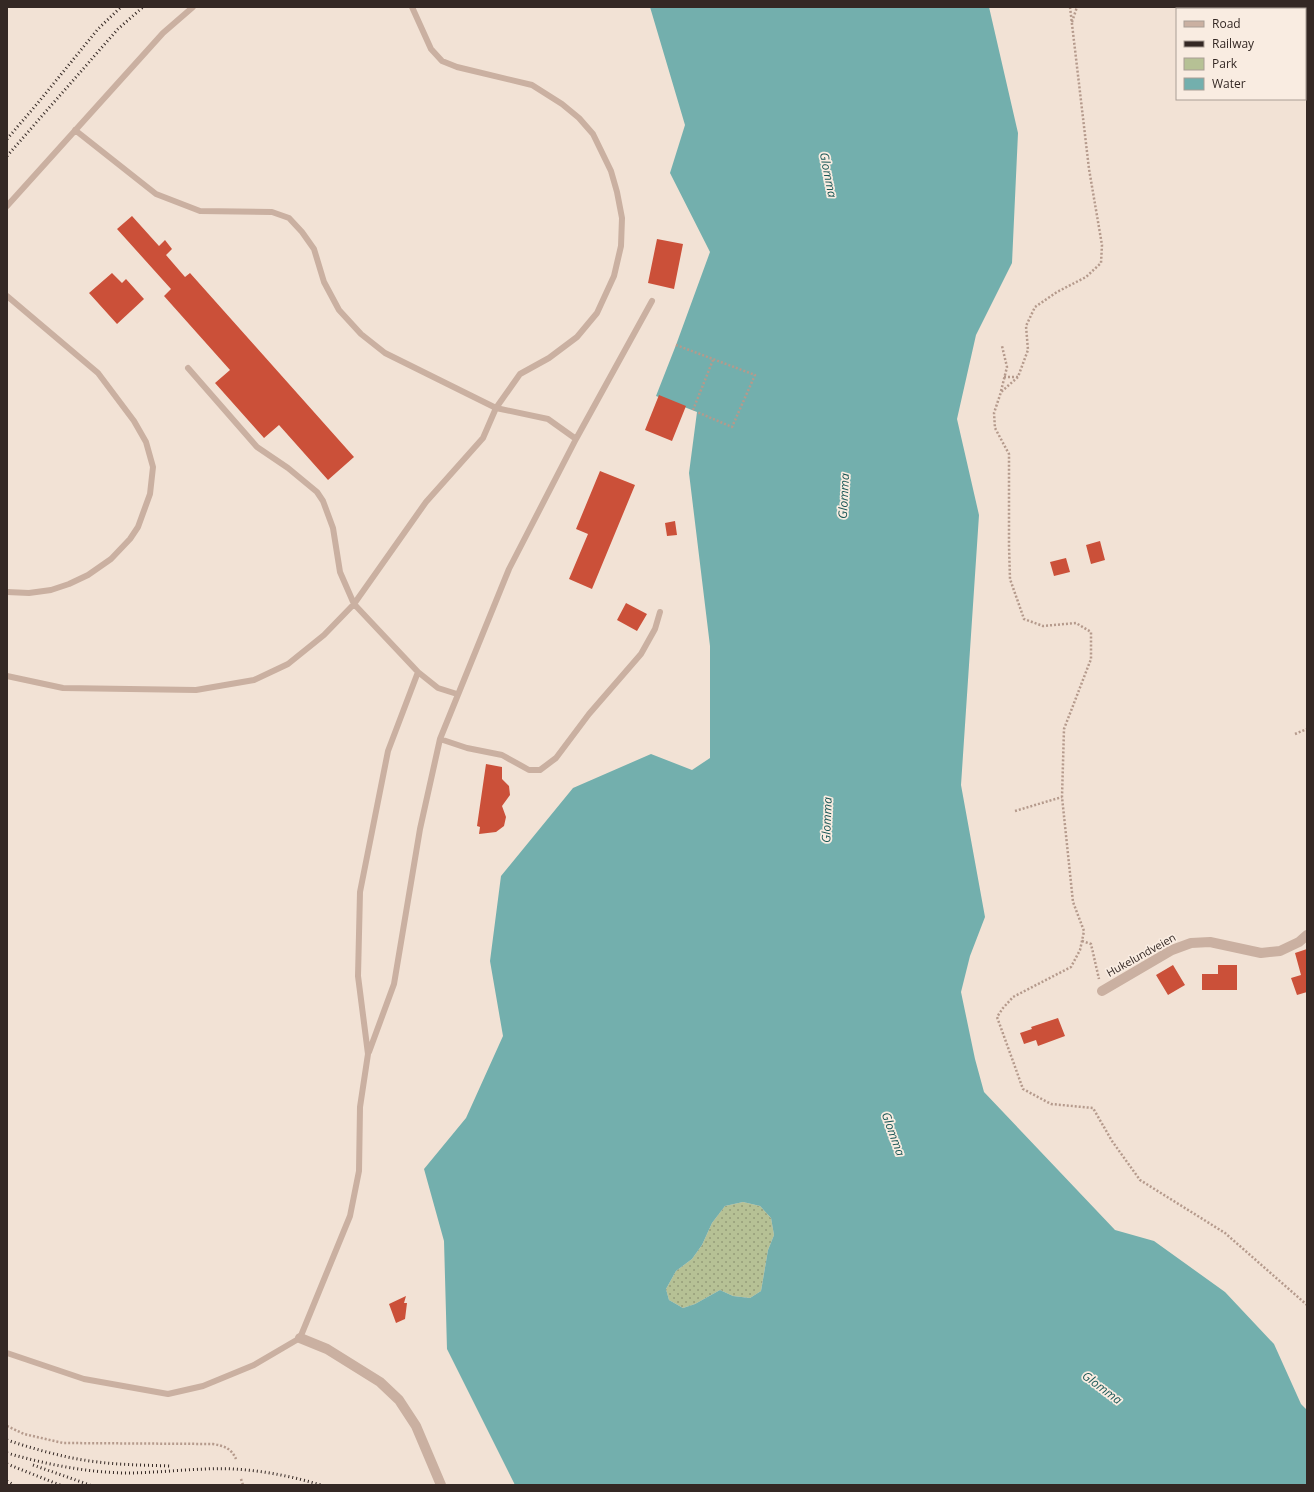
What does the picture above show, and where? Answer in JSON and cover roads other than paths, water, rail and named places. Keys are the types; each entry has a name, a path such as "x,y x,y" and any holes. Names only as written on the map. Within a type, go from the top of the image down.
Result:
{"street":[{"name":"Hukelundveien","path":"1102,991 1172,950 1191,943 1210,942 1261,953 1280,951 1307,936"},
{"path":"300,1338 327,1348 380,1382 399,1400 416,1426 442,1485"}],"lane":[{"path":"7,206 163,34 193,7"},
{"path":"7,676 62,688 196,690 254,680 288,664 324,635 354,604 426,502 483,438 496,408 520,374 549,358 577,337 597,313 614,276 621,246 622,218 611,171 593,134 562,104 532,84 457,67 442,61 432,49 412,7"},
{"path":"75,130 156,194 200,211 272,212 289,218 314,249 324,282 339,310 361,334 385,353 496,408 548,419 576,438"},
{"path":"7,296 98,373 134,421 146,442 153,468 150,494 138,527 130,540 111,559 88,575 69,584 50,590 29,593 7,592"},
{"path":"7,1353 84,1379 168,1394 203,1386 254,1365 300,1338 350,1216 359,1171 360,1107 368,1054 394,984 420,829 440,738 509,569 576,438 652,301"},
{"path":"188,368 257,447 288,468 317,492 323,501 333,528 340,572 354,604 418,672 438,688 457,694"},
{"path":"440,738 467,748 502,755 529,770 540,770 556,758 589,714 641,654 655,629 660,612"},
{"path":"368,1054 358,976 360,892 388,751 418,672"}],"water":[{"name":"Glomma","path":"650,7 989,7 1018,133 1012,263 976,335 957,419 979,515 961,785 985,917 970,956 961,992 975,1059 984,1092 1115,1230 1154,1241 1225,1292 1274,1344 1301,1404 1307,1410 1307,1485 515,1485 447,1349 444,1241 424,1169 466,1118 503,1036 490,961 501,876 573,788 651,754 692,770 710,758 710,646 689,473 697,412 656,396 710,252 670,173 685,125","holes":["743,1202 760,1206 771,1218 774,1235 768,1250 761,1291 750,1298 733,1296 720,1290 695,1304 683,1308 669,1300 666,1289 676,1271 692,1259 702,1245 712,1223 725,1206"]}],"railway":[{"path":"7,139 98,29 121,7"},
{"path":"7,156 118,29 143,7"},
{"path":"7,1440 27,1447 90,1461 170,1466"},
{"path":"7,1453 50,1464 94,1471 134,1473 235,1469 264,1472 321,1485"},
{"path":"7,1464 60,1485"},
{"path":"33,1465 90,1485"},
{"path":"7,1481 14,1485"}]}
